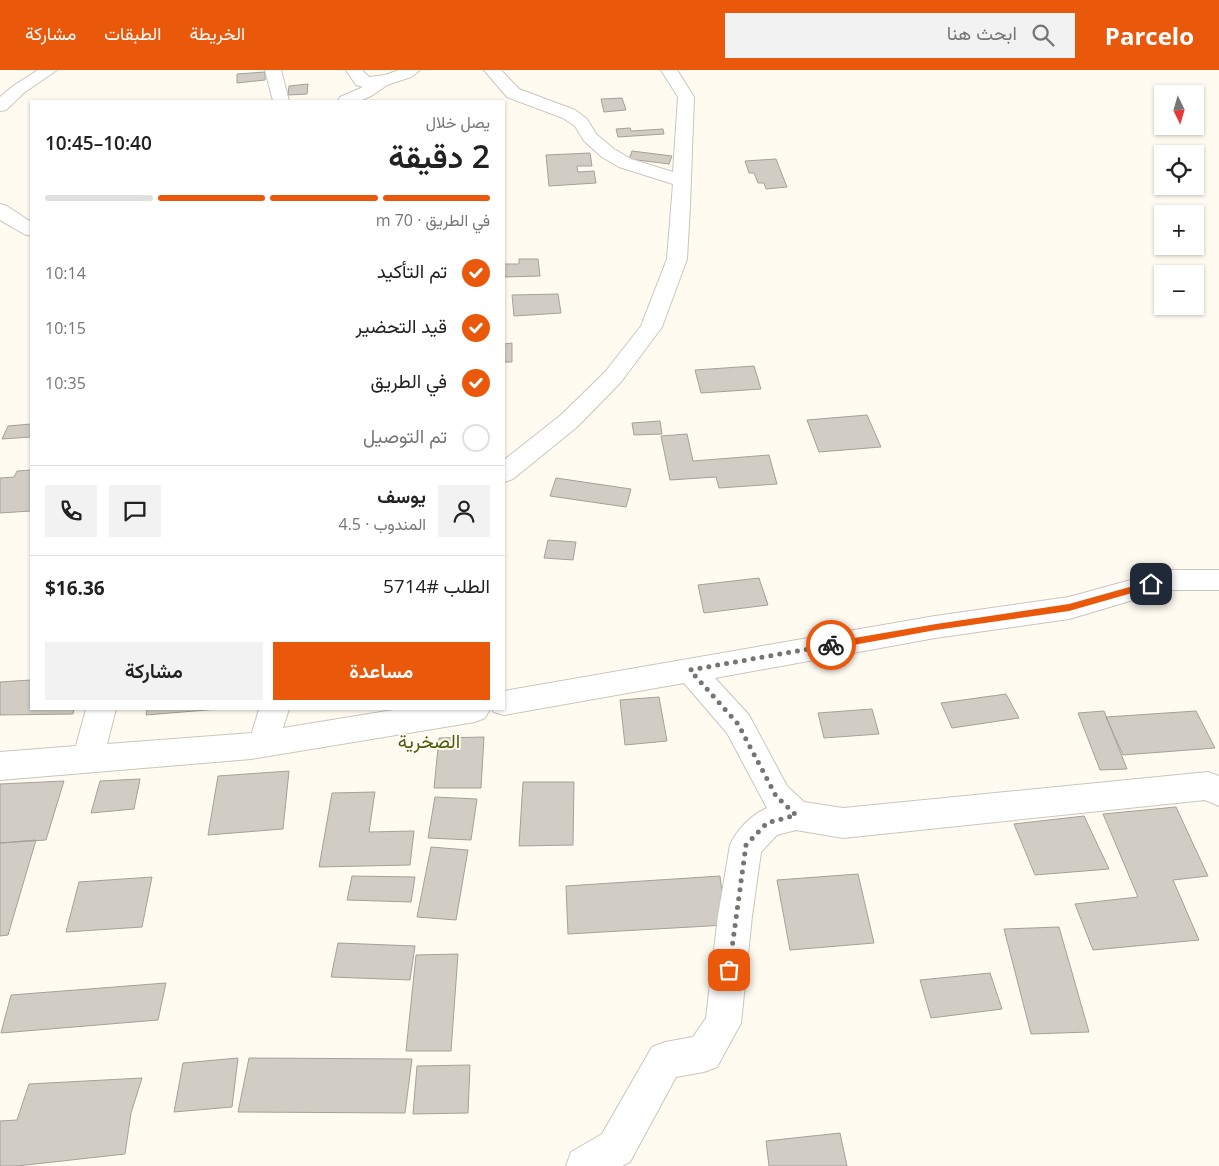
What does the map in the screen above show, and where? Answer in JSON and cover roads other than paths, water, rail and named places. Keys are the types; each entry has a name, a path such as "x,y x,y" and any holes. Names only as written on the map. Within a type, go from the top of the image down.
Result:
{"street":[{"path":"0,106 19,89 49,70"},
{"path":"273,70 281,100"},
{"path":"354,70 362,82 380,83"},
{"path":"348,100 367,92 380,83 399,77 412,70"},
{"path":"492,70 513,93 569,114 581,123 590,137 614,157 625,163 682,181"},
{"path":"505,472 569,421 613,377 651,327 677,259 686,97 669,70"},
{"path":"0,210 30,229"},
{"path":"505,704 936,627 1069,608 1167,580 1219,580"},
{"path":"690,670 738,724 776,796 796,815"},
{"path":"88,760 101,710"},
{"path":"263,744 274,710"},
{"path":"0,766 263,744 469,710"},
{"path":"585,1166 616,1148 665,1060 704,1054 723,1023 735,916 746,845 767,823 796,815 844,823 1208,786 1219,792"}],"district":[{"name":"الصخرية","path":"429,741"}]}
